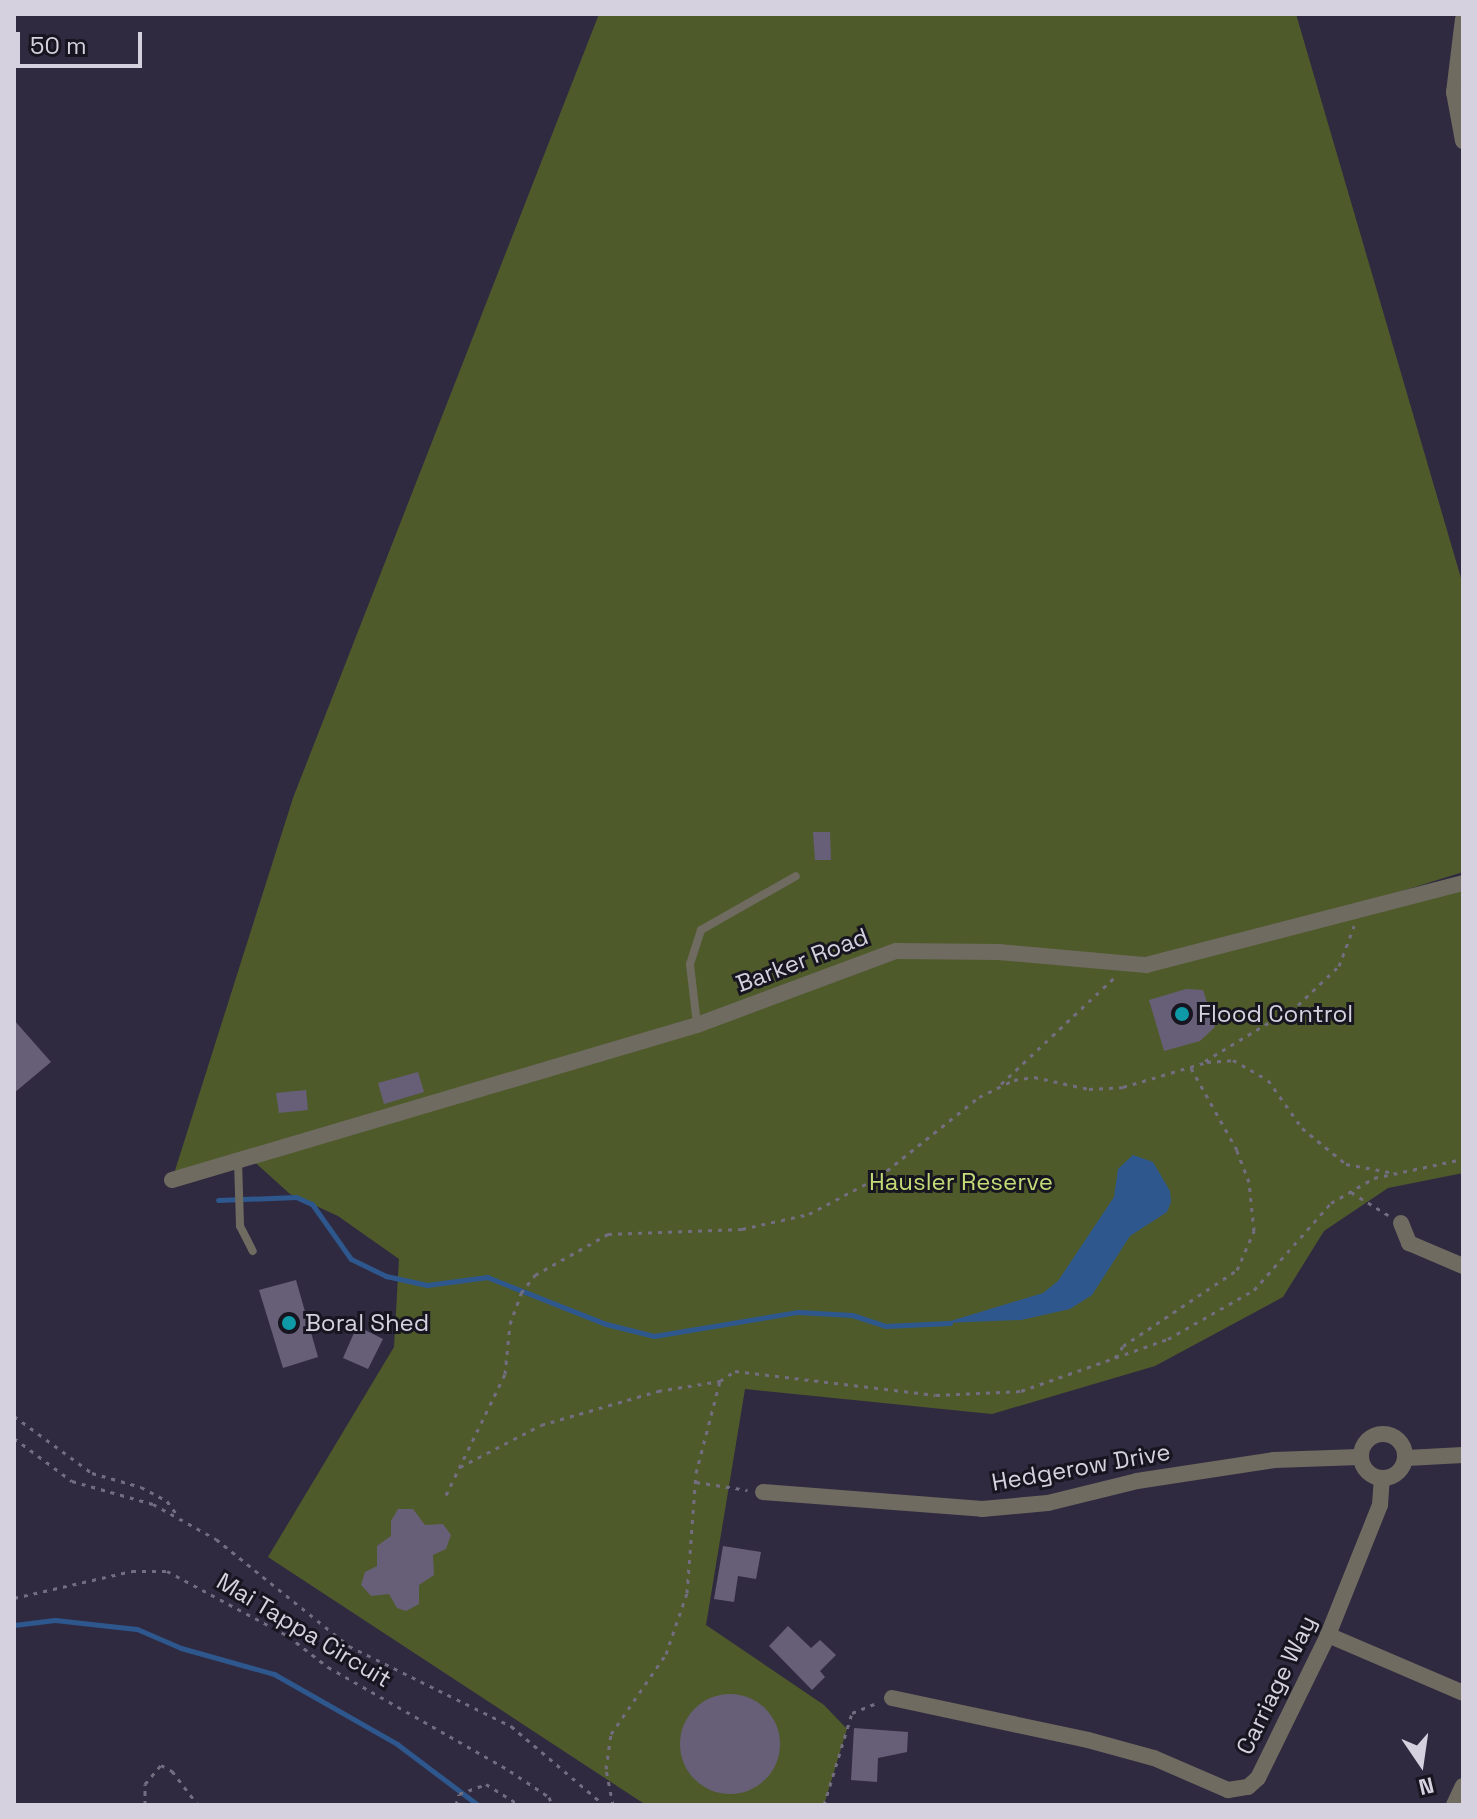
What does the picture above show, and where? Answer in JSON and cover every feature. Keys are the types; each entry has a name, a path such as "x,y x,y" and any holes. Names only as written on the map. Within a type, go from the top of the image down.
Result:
{"street":[{"path":"1463,19 1454,92 1463,141"},
{"name":"Barker Road","path":"172,1180 697,1025 896,951 999,952 1129,964 1181,960 1463,883"},
{"path":"1401,1223 1409,1243 1463,1266"},
{"path":"1385,1432 1400,1438 1407,1458 1397,1473 1382,1478 1364,1471 1359,1457 1369,1439 1385,1432"},
{"path":"1407,1458 1463,1455"},
{"name":"Hedgerow Drive","path":"763,1492 982,1509 1048,1503 1137,1481 1274,1460 1359,1457"},
{"name":"Carriage Way","path":"892,1698 1102,1743 1154,1758 1228,1790 1248,1787 1258,1778 1328,1635 1380,1505 1382,1478"},
{"path":"1328,1635 1463,1693"},
{"path":"1454,1805 1463,1786"}],"lane":[{"path":"697,1025 690,964 701,930 796,876"},
{"path":"238,1160 241,1217 253,1251"}],"path":[{"path":"1191,1068 1298,1005 1339,966 1354,930 1354,913"},
{"path":"446,1495 505,1374 510,1324 521,1293 531,1280 566,1254 608,1234 742,1229 809,1214 879,1177 998,1086 1129,964"},
{"path":"998,1086 1034,1077 1089,1089 1123,1087 1233,1060 1254,1070 1286,1099 1302,1128 1346,1164 1393,1172"},
{"path":"1113,1360 1123,1346 1237,1270 1254,1231 1249,1182 1237,1150 1191,1068"},
{"path":"460,1467 541,1425 658,1391 720,1381 735,1371 867,1390 982,1394 1021,1391 1168,1339 1254,1290 1331,1203 1351,1192 1393,1172 1463,1159"},
{"path":"1351,1192 1401,1223"},
{"path":"613,1805 606,1769 611,1734 666,1654 687,1593 695,1482 720,1381"},
{"path":"14,1416 92,1473 167,1501 180,1519"},
{"path":"14,1438 72,1481 153,1504 180,1519 253,1566 349,1646 511,1726 604,1805"},
{"path":"695,1482 763,1492"},
{"name":"Mai Tappa Circuit","path":"14,1598 132,1571 167,1571 288,1636 328,1667 510,1771 549,1797 552,1805"},
{"path":"824,1805 852,1713 892,1698"},
{"path":"145,1805 145,1784 161,1765 172,1771 198,1805"},
{"path":"456,1805 459,1794 486,1784 519,1805"}],"green space":[{"name":"Hausler Reserve","path":"599,14 1296,14 1463,585 1463,872 1241,941 1463,889 1463,1173 1388,1188 1324,1231 1283,1297 1155,1366 992,1414 745,1389 706,1625 824,1705 847,1729 824,1805 646,1805 268,1557 394,1347 399,1259 338,1216 290,1194 249,1157 821,978 172,1180 293,798"}],"water":[{"path":"1133,1155 1153,1162 1170,1191 1171,1202 1167,1212 1130,1236 1092,1295 1070,1309 1021,1320 944,1323 1043,1293 1058,1281 1114,1197 1118,1169"}],"building":[{"path":"813,832 830,832 831,860 815,860"},
{"name":"Flood Control","path":"1186,989 1203,990 1215,1027 1200,1041 1164,1051 1149,1000"},
{"path":"14,1020 51,1062 14,1093"},
{"path":"418,1072 424,1092 384,1104 378,1083"},
{"path":"306,1090 308,1110 279,1113 276,1093"},
{"name":"Boral Shed","path":"296,1280 318,1357 283,1368 259,1290"},
{"path":"357,1326 383,1339 368,1369 343,1358"},
{"path":"398,1509 413,1509 425,1525 443,1524 451,1535 446,1549 433,1555 434,1575 419,1585 419,1604 406,1611 397,1608 389,1594 371,1596 361,1585 365,1572 377,1566 377,1546 391,1536 391,1521"},
{"path":"723,1546 761,1552 756,1579 738,1576 734,1602 714,1599"},
{"path":"788,1626 811,1648 820,1640 836,1655 820,1671 825,1677 812,1690 769,1646"},
{"path":"730,1694 758,1702 772,1716 780,1744 772,1772 758,1786 730,1794 702,1786 688,1772 680,1744 688,1716 702,1702"},
{"path":"854,1728 908,1732 907,1752 878,1758 877,1782 851,1780"}],"waterway":[{"path":"218,1200 296,1197 312,1204 351,1259 386,1276 427,1285 487,1277 606,1324 654,1336 798,1312 852,1315 885,1326 950,1323"},
{"path":"14,1625 55,1620 137,1629 181,1648 274,1674 397,1744 478,1805"}],"place":[{"name":"Flood Control","path":"1182,1014"},
{"name":"Boral Shed","path":"289,1323"}]}
